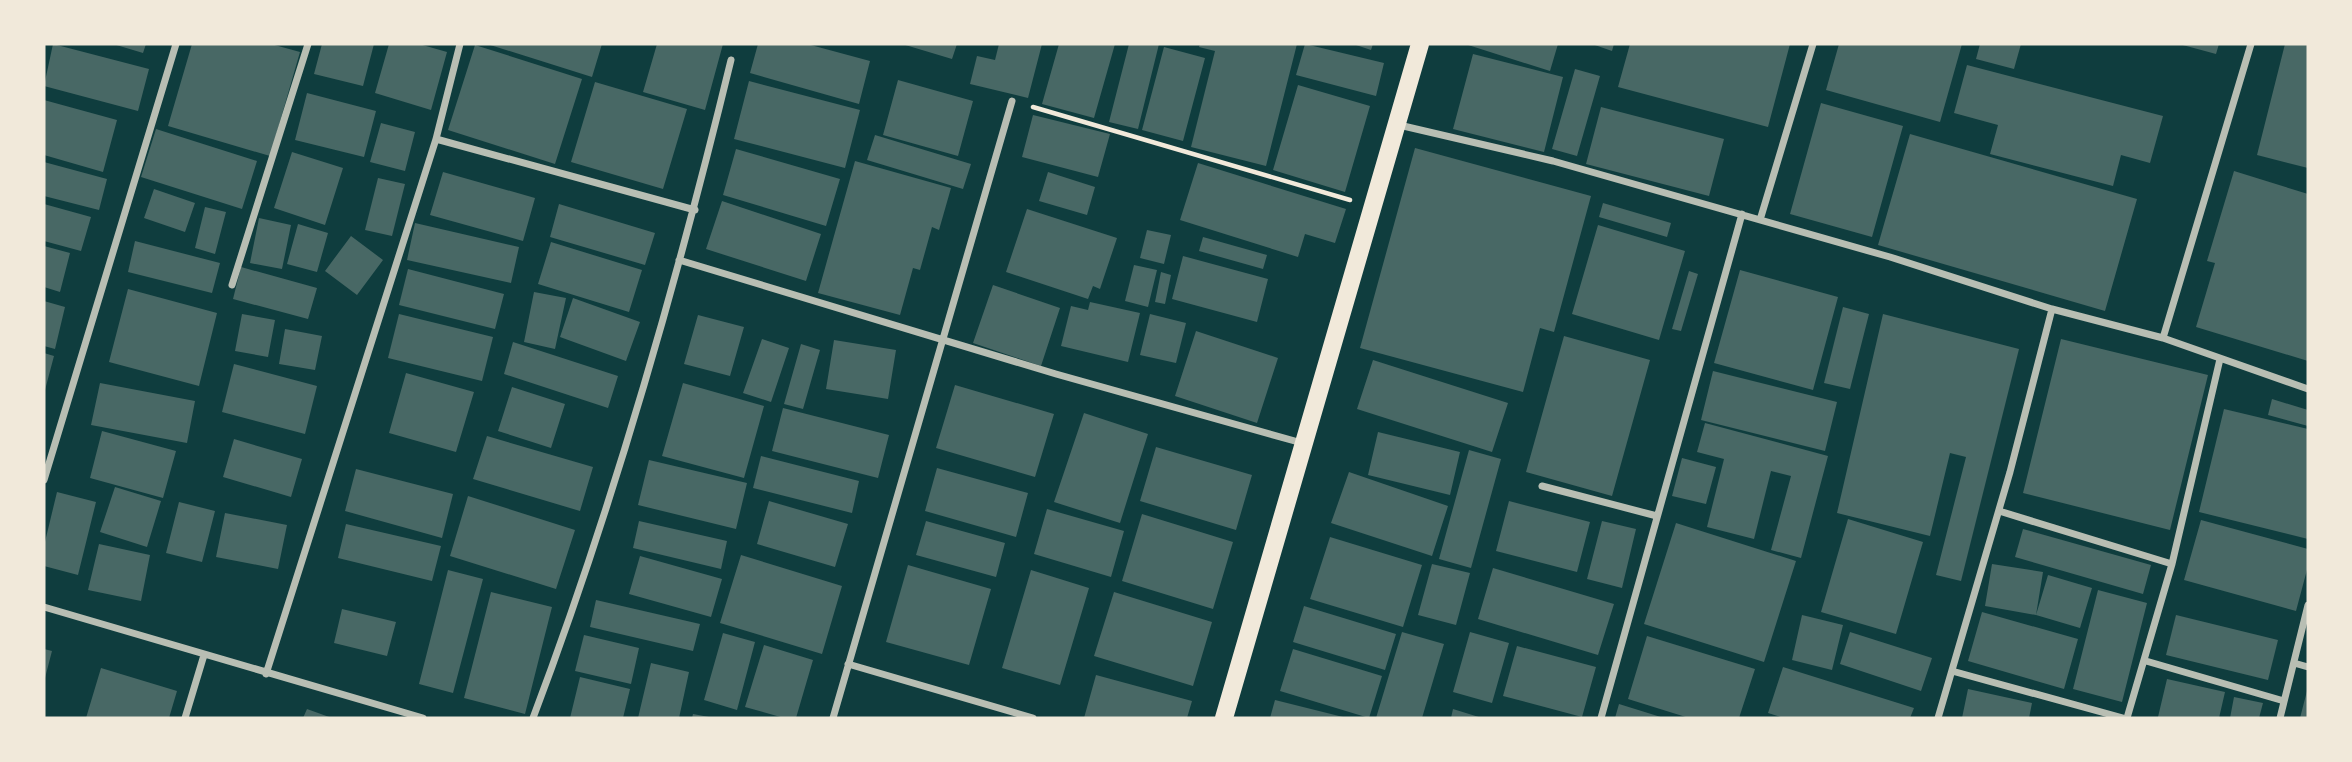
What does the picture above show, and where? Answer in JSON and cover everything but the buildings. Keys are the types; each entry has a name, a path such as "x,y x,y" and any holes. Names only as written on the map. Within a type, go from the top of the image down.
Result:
{"main road":[{"path":"1224,718 1420,44"}],"street":[{"path":"44,480 176,44"},
{"path":"232,285 308,44"},
{"path":"266,674 436,139 460,44"},
{"path":"1760,220 1813,44"},
{"path":"2163,338 2252,44"},
{"path":"533,718 585,576 695,210 731,60"},
{"path":"833,718 1012,101"},
{"path":"1397,125 1553,161 1742,214 2052,309 2163,338 2308,389"},
{"path":"436,139 695,210"},
{"path":"1601,718 1742,214"},
{"path":"679,260 1056,374 1303,444"},
{"path":"1938,718 1998,511 2052,309"},
{"path":"1952,671 2125,718 2146,661 2172,564 2220,359"},
{"path":"1542,486 1657,516"},
{"path":"1998,511 2172,564"},
{"path":"2280,718 2308,604"},
{"path":"44,607 423,718"},
{"path":"185,718 204,655"},
{"path":"2146,661 2284,701"},
{"path":"2294,663 2308,667"},
{"path":"848,664 1034,718"}],"path":[{"path":"1012,101 1371,206"}]}
